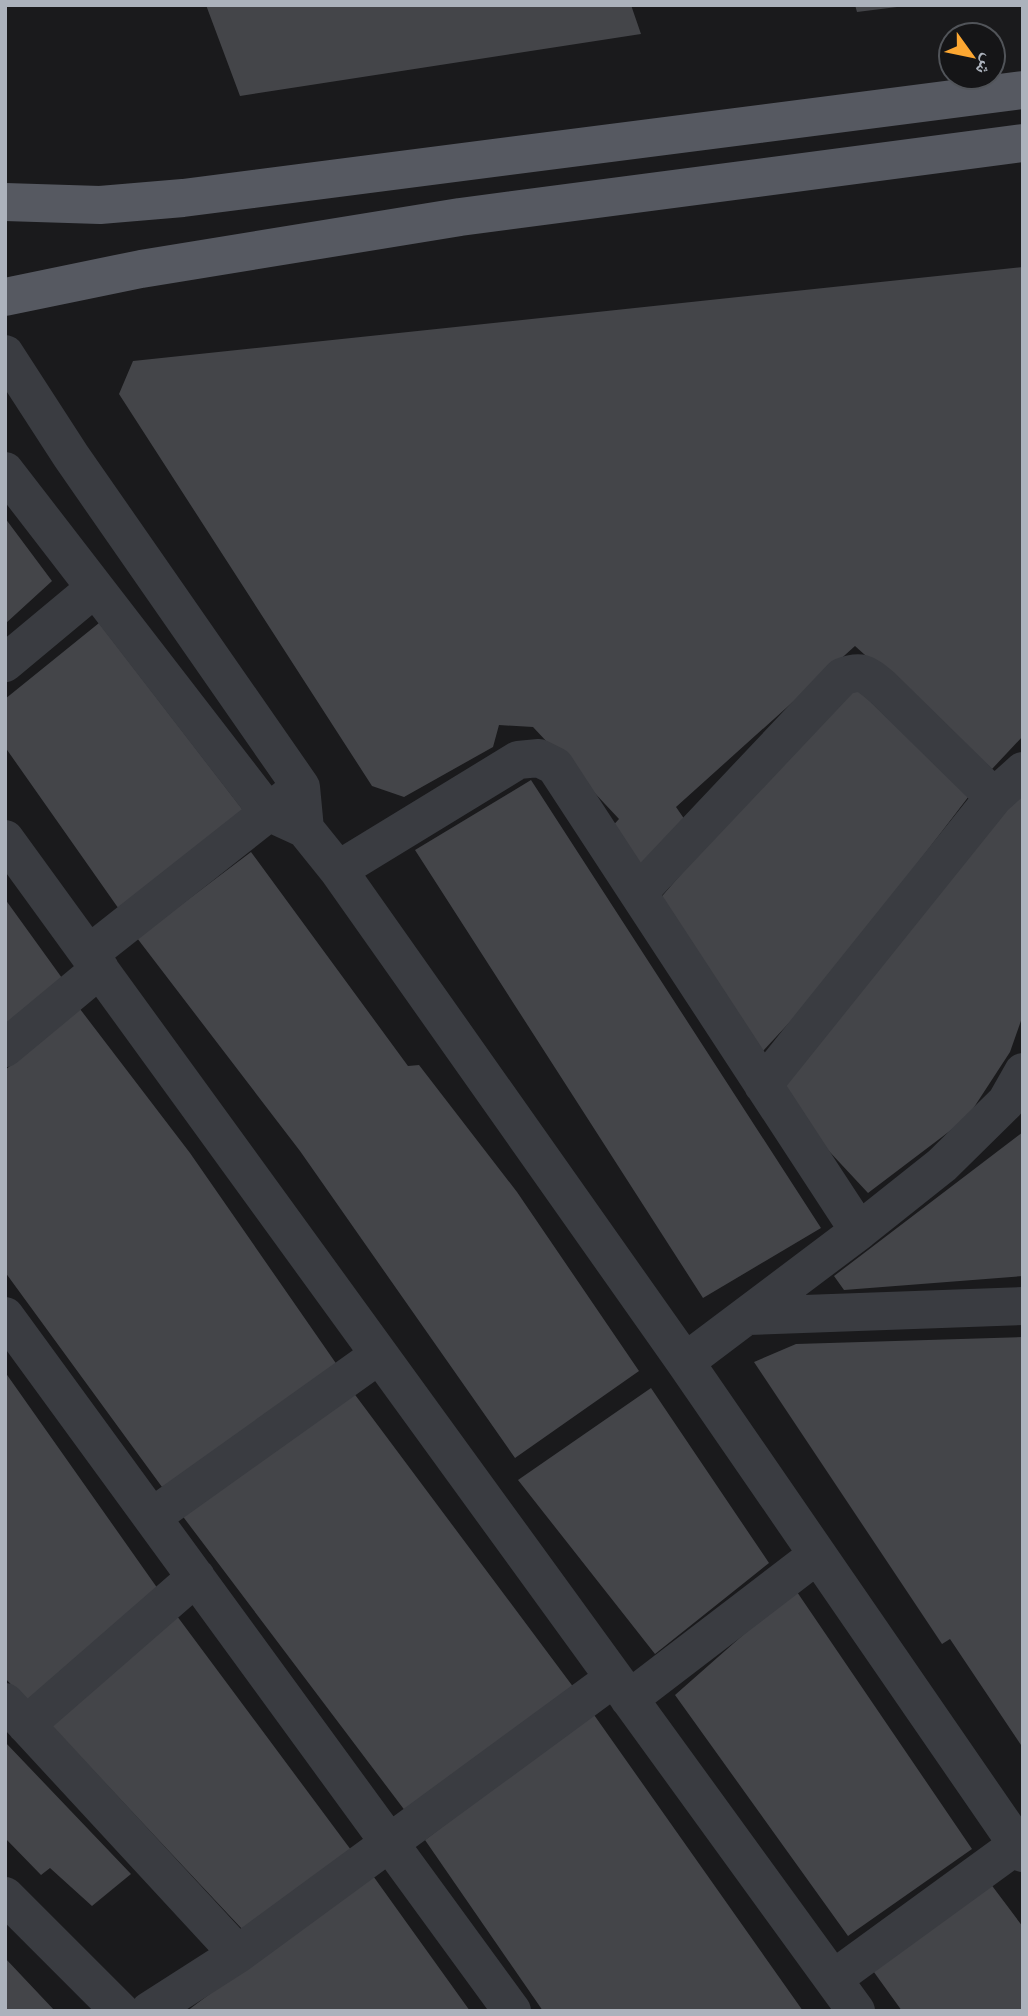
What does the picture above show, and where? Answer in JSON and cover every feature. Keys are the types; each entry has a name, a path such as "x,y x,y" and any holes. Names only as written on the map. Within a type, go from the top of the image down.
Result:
{"main road":[{"path":"5,202 100,205 195,197 1023,90"},
{"path":"5,297 141,269 460,217 1023,143"}],"street":[{"path":"5,354 71,456 301,787 305,829"},
{"path":"5,471 268,812 305,829 338,870 685,1362 1020,1849 849,2002 5,839"},
{"path":"5,663 95,588"},
{"path":"639,892 842,677 855,672 866,674 881,687 994,797"},
{"path":"338,870 518,760 539,758 555,766 859,1231"},
{"path":"763,1085 994,797 1023,771"},
{"path":"5,1048 94,962 268,812 301,787"},
{"path":"685,1362 942,1165 1006,1102 1023,1072"},
{"path":"748,1316 1023,1306"},
{"path":"5,1316 512,2011"},
{"path":"152,1517 379,1355"},
{"path":"149,2011 238,1954 389,1843 817,1555"},
{"path":"196,1577 16,1713 238,1954"},
{"path":"5,1896 120,2011"}],"building":[{"path":"206,5 631,5 641,34 240,96"},
{"path":"855,5 897,5 897,7 857,12"},
{"path":"1023,267 1023,736 992,769 855,646 676,807 685,820 643,867 607,832 619,819 533,727 499,725 493,747 404,797 372,786 119,394 133,361"},
{"path":"5,518 52,581 5,624"},
{"path":"99,623 243,810 121,912 5,747 5,699"},
{"path":"851,683 969,796 826,983 763,1051 657,902 782,757"},
{"path":"531,780 821,1228 703,1298 415,850"},
{"path":"1023,788 1023,1015 1010,1052 967,1118 868,1193 827,1149 777,1084"},
{"path":"251,852 408,1066 419,1065 517,1192 639,1371 515,1458 300,1151 137,938"},
{"path":"5,899 62,978 5,1025"},
{"path":"80,1009 190,1153 342,1372 162,1487 5,1272 5,1070"},
{"path":"1023,1132 1023,1276 844,1290 834,1276"},
{"path":"1023,1337 1023,1748 950,1639 942,1644 754,1362 796,1344"},
{"path":"5,1372 158,1589 30,1705 5,1678"},
{"path":"651,1388 769,1563 655,1654 518,1480"},
{"path":"353,1392 577,1692 409,1816 178,1510"},
{"path":"795,1589 972,1849 848,1936 675,1695"},
{"path":"174,1612 354,1854 243,1930 45,1719"},
{"path":"592,1712 803,2011 543,2011 425,1840"},
{"path":"5,1742 131,1874 92,1906 50,1868 41,1875 5,1838"},
{"path":"371,1873 470,2011 187,2011"},
{"path":"990,1883 1023,1927 1023,2011 902,2011 871,1968"},
{"path":"5,1958 55,2011 5,2011"}]}
